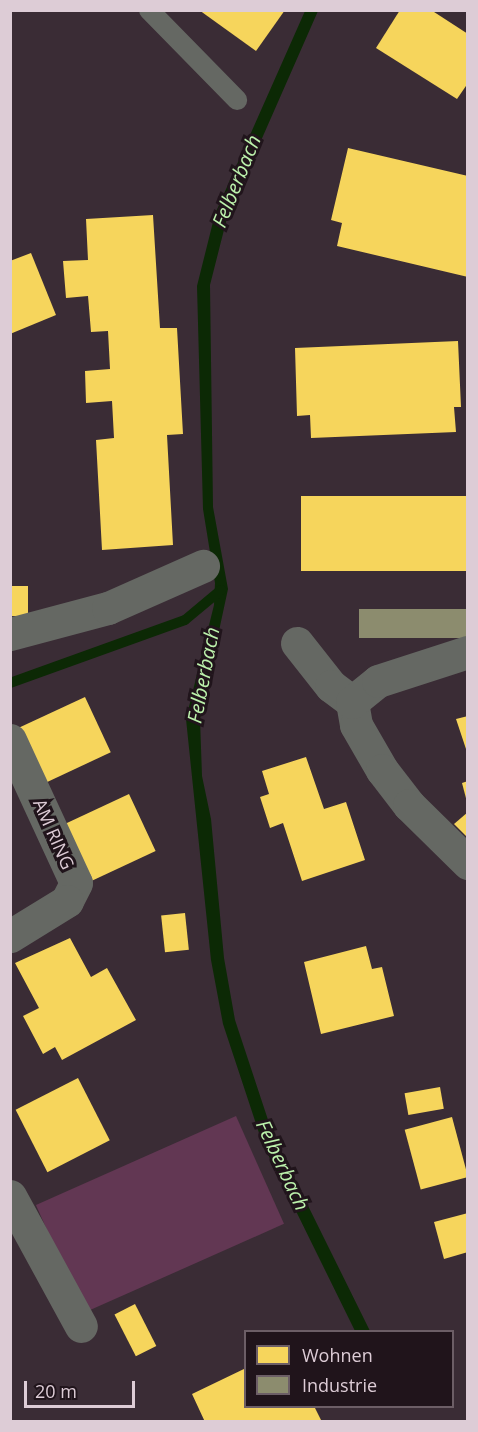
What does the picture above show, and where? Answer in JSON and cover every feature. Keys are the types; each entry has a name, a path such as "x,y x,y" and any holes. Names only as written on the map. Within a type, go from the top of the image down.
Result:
{"street":[{"path":"10,634 108,608 203,566"},
{"path":"297,643 331,686 352,702 356,725 382,770 409,805 468,863"},
{"path":"352,702 378,681 468,652"},
{"name":"AM RING","path":"10,740 76,883 67,901 10,936"},
{"path":"10,1196 81,1326"}],"lane":[{"path":"149,10 237,100"}],"shaded area":[{"path":"236,1116 284,1224 84,1313 36,1205"}],"water":[{"name":"Felberbach","path":"305,11 318,11 227,218 210,285 213,507 228,589 200,719 202,776 211,819 224,958 235,1020 273,1135 370,1330 355,1330 262,1142 223,1024 211,960 186,719 214,605 215,583 203,509 197,286 215,214"}],"building: Wohnen":[{"path":"199,10 285,10 256,51"},
{"path":"400,10 431,10 468,34 468,83 457,99 376,48"},
{"path":"348,148 468,176 468,277 337,246 342,223 331,220"},
{"path":"153,215 160,328 177,328 183,434 167,435 173,545 102,550 96,440 114,438 112,401 86,403 85,371 110,369 108,331 91,332 88,296 66,298 63,261 88,260 86,219"},
{"path":"31,253 56,315 10,334 10,261"},
{"path":"458,341 461,407 454,407 456,432 311,438 310,415 297,416 295,348"},
{"path":"301,496 468,496 468,571 301,571"},
{"path":"10,586 28,586 28,616 10,616"},
{"path":"85,697 111,752 42,784 16,729"},
{"path":"468,716 468,752 467,752 456,719"},
{"path":"306,757 324,809 346,802 365,860 302,881 283,823 270,828 260,797 269,794 262,771"},
{"path":"468,781 468,802 467,802 462,783"},
{"path":"129,794 156,851 88,883 61,826"},
{"path":"468,812 468,838 454,824"},
{"path":"185,913 189,950 165,952 161,916"},
{"path":"70,938 91,977 107,968 136,1020 62,1060 55,1047 43,1054 23,1016 39,1008 15,963"},
{"path":"366,946 372,969 382,967 394,1016 321,1034 304,962"},
{"path":"78,1078 110,1140 47,1172 16,1110"},
{"path":"440,1087 444,1109 408,1115 405,1093"},
{"path":"452,1117 468,1177 421,1190 405,1130"},
{"path":"468,1213 468,1252 444,1259 434,1222"},
{"path":"135,1304 156,1346 136,1356 115,1314"},
{"path":"244,1369 244,1408 315,1408 322,1422 205,1422 192,1394"}],"building: Industrie":[{"path":"359,609 468,609 468,638 359,638"}],"waterway":[{"path":"10,683 185,620 221,590"}]}
